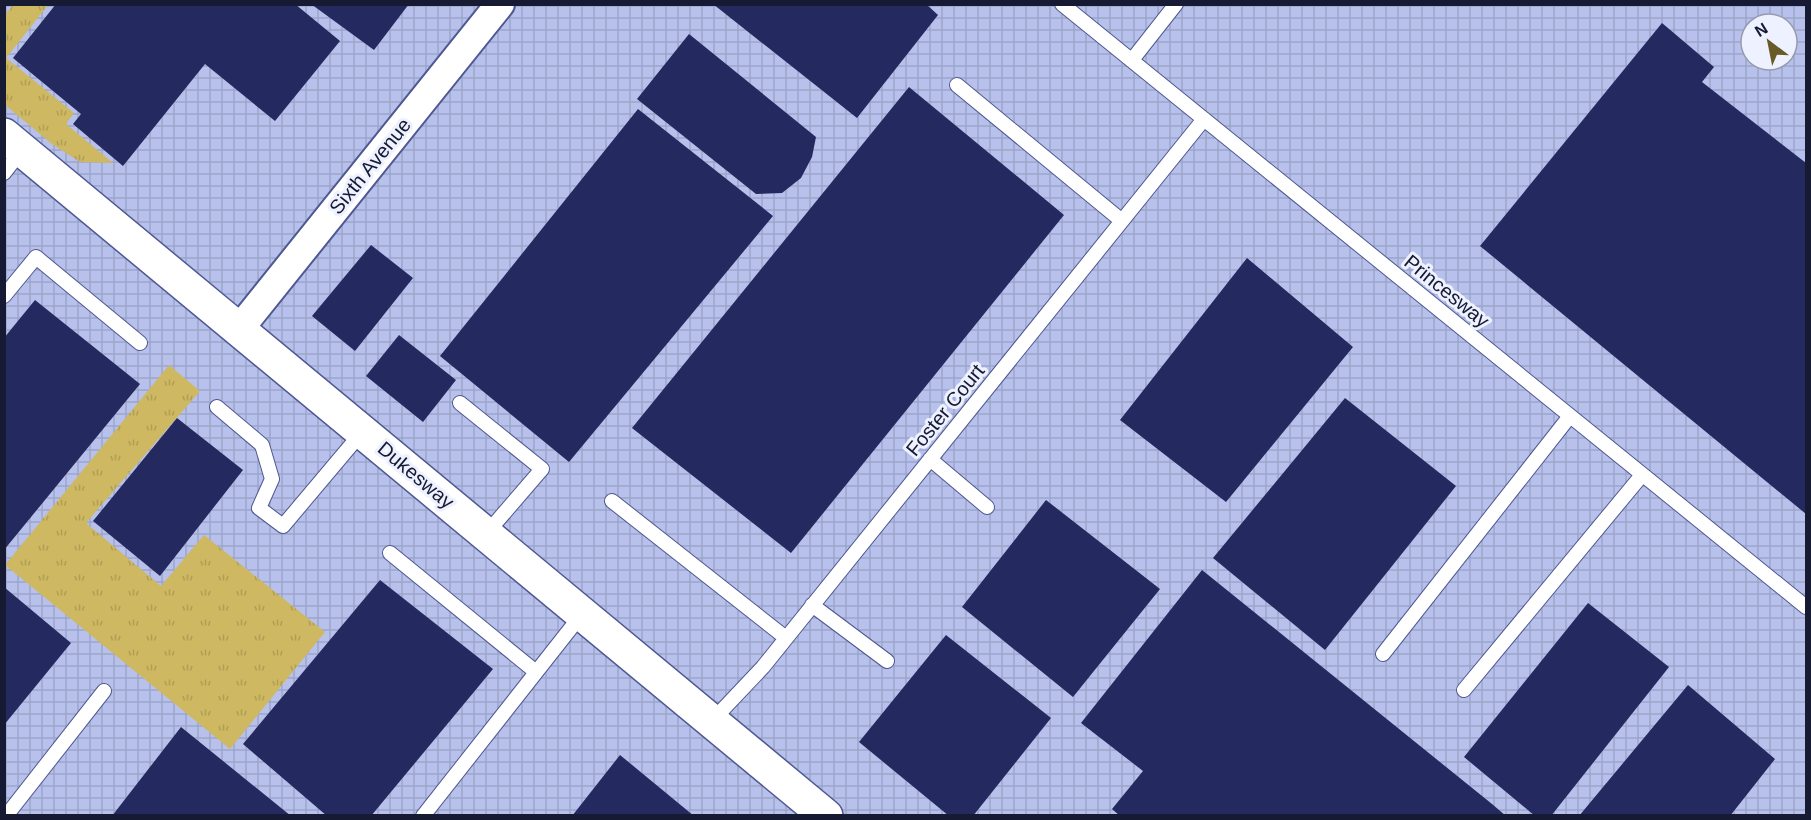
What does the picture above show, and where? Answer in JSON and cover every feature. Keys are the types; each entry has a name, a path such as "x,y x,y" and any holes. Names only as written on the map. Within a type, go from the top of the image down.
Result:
{"street":[{"name":"Sixth Avenue","path":"240,328 500,4"},
{"name":"Dukesway","path":"10,152 240,328 826,816"}],"lane":[{"name":"Princesway","path":"1062,4 1642,475 1805,604"},
{"path":"1132,60 1176,4"},
{"path":"957,85 1122,221"},
{"name":"Foster Court","path":"711,722 763,667 1204,119"},
{"path":"4,296 36,257 140,343"},
{"path":"460,403 542,469 486,534"},
{"path":"217,406 262,445 272,479 259,508 283,526 363,431"},
{"path":"1383,654 1570,416"},
{"path":"930,459 987,507"},
{"path":"1464,690 1642,475"},
{"path":"612,501 786,638"},
{"path":"390,553 536,672"},
{"path":"812,605 887,661"},
{"path":"423,816 582,614"},
{"path":"9,815 104,691"}],"shaded area":[{"path":"5,5 1806,5 1806,815 5,816"}],"green space":[{"path":"13,5 48,5 6,58 74,113 66,124 113,163 80,162 52,144 5,105 5,15"},
{"path":"169,365 200,391 86,523 161,586 204,535 325,632 230,749 5,565"}],"building":[{"path":"56,4 295,4 340,41 275,121 205,64 123,166 73,124 81,114 13,58"},
{"path":"311,4 409,4 374,50"},
{"path":"713,4 926,4 938,15 857,118"},
{"path":"1662,23 1714,67 1702,82 1806,163 1806,514 1480,246"},
{"path":"689,34 816,137 812,157 801,178 782,193 756,194 637,99"},
{"path":"909,87 1064,215 791,553 632,428"},
{"path":"638,109 773,216 569,462 440,356"},
{"path":"371,245 413,278 355,351 312,316"},
{"path":"1247,258 1353,347 1226,502 1120,420"},
{"path":"35,300 140,384 4,550 4,338"},
{"path":"399,335 456,380 423,422 366,376"},
{"path":"1345,398 1456,486 1325,650 1213,558"},
{"path":"177,418 243,470 160,576 93,521"},
{"path":"1046,500 1160,589 1073,697 962,607"},
{"path":"1202,570 1506,816 1120,816 1112,809 1143,771 1081,723"},
{"path":"380,580 493,669 371,816 327,816 243,744"},
{"path":"4,587 71,643 4,725"},
{"path":"1588,603 1669,667 1551,816 1535,816 1464,757"},
{"path":"946,635 1051,718 973,816 949,816 859,742"},
{"path":"1688,685 1775,759 1730,816 1579,816"},
{"path":"181,727 291,816 112,816"},
{"path":"620,755 694,816 572,816"}]}
